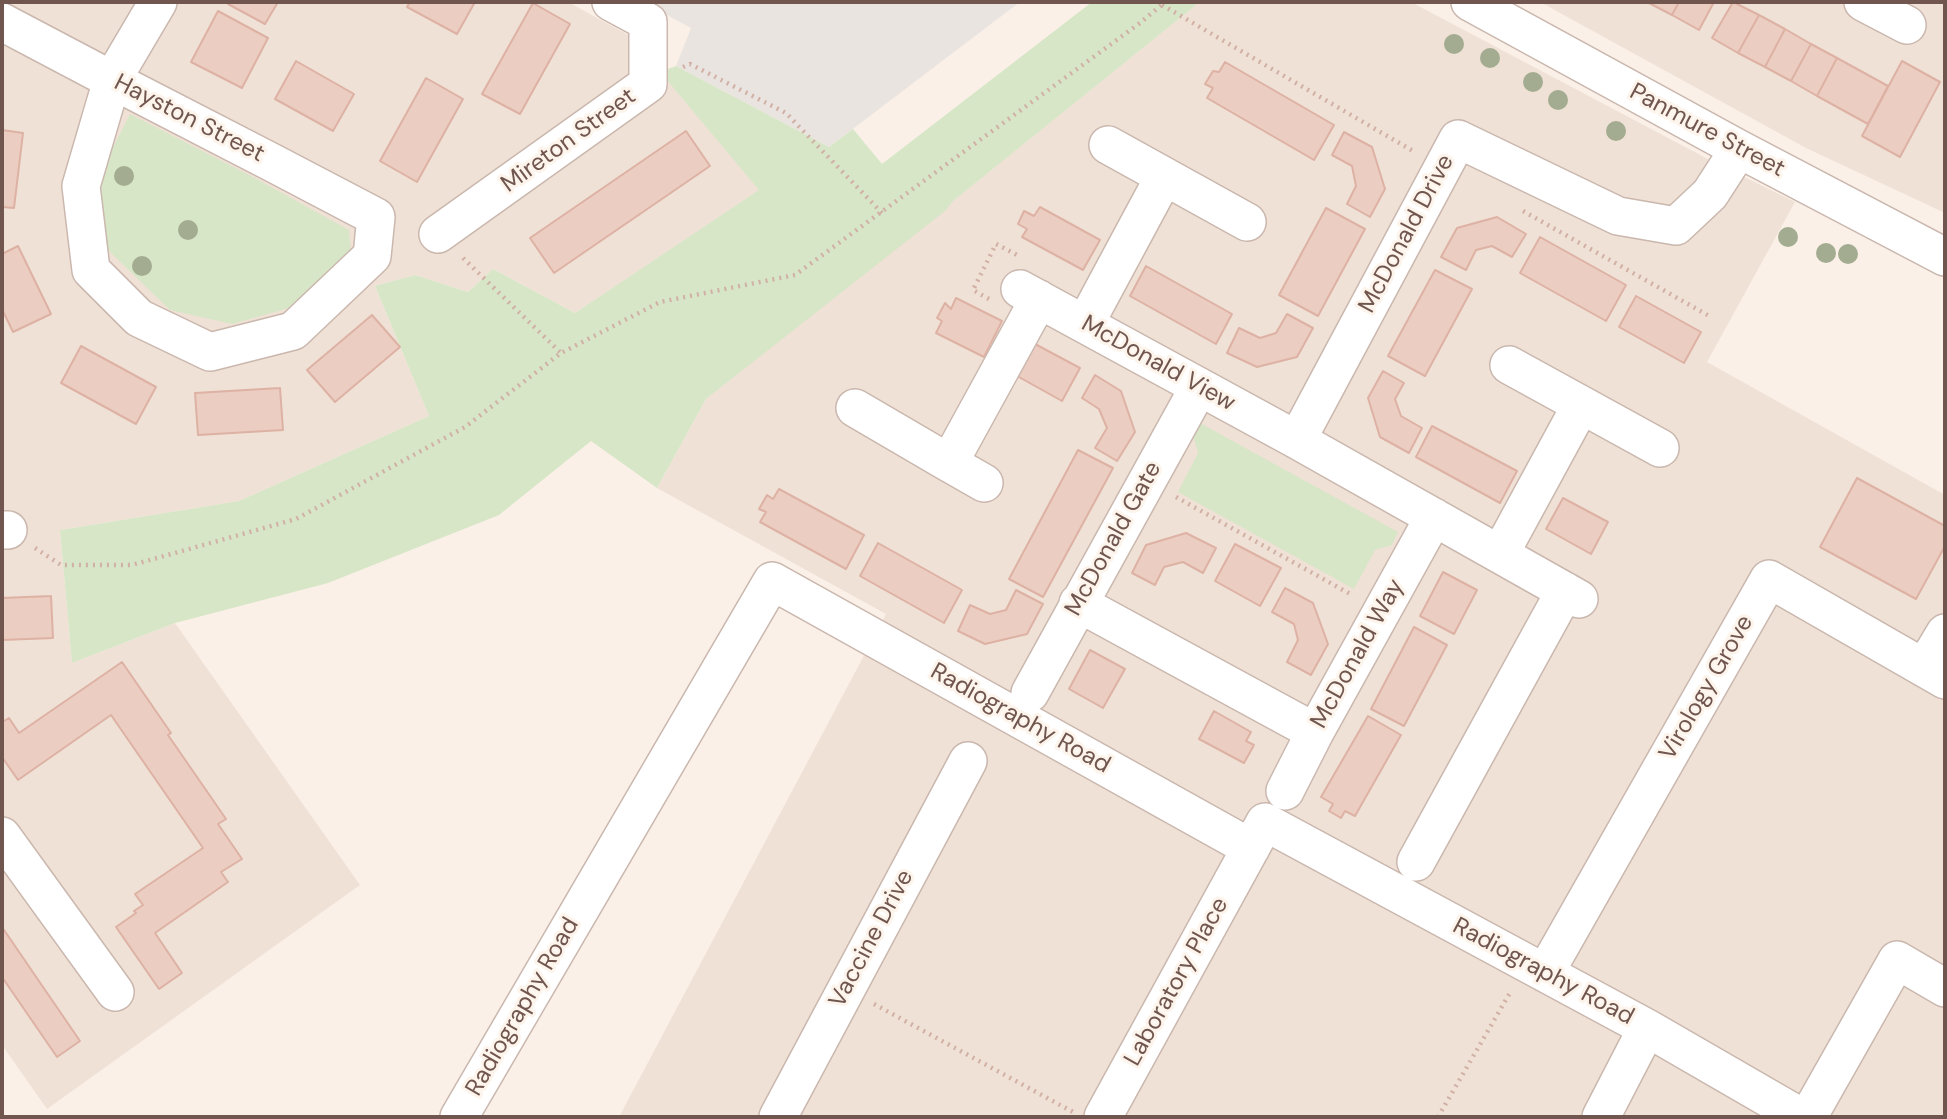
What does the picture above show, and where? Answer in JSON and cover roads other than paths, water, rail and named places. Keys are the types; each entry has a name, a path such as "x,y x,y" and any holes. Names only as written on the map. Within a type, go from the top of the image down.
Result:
{"street":[{"path":"112,80 158,2"},
{"name":"Mireton Street","path":"439,234 648,84 648,22 611,2"},
{"name":"Panmure Street","path":"1470,2 1739,149 1942,246"},
{"path":"1863,2 1907,25"},
{"name":"Hayston Street","path":"2,22 376,216 372,256 293,331 210,352 139,318 91,270 80,186 112,80"},
{"name":"McDonald Drive","path":"1297,440 1458,139 1618,216 1676,226 1710,194 1739,149"},
{"path":"1108,145 1247,222"},
{"path":"1085,324 1164,177"},
{"name":"McDonald View","path":"949,463 1027,291 1297,440"},
{"path":"1509,365 1660,448"},
{"name":"McDonald Gate","path":"1030,693 1199,387"},
{"path":"1500,554 1581,405"},
{"path":"855,408 984,483"},
{"path":"1297,440 1572,595 1416,862"},
{"name":"McDonald Way","path":"1285,791 1434,517"},
{"name":"Virology Grove","path":"1536,968 1769,579 1934,674"},
{"name":"Radiography Road","path":"459,1117 772,581 1251,848 1265,822 1647,1028 1801,1117"},
{"path":"1078,603 1315,732"},
{"path":"1934,674 1945,633"},
{"name":"Vaccine Drive","path":"778,1117 968,761"},
{"path":"2,836 115,992"},
{"name":"Laboratory Place","path":"1103,1117 1251,848"},
{"path":"1808,1117 1897,960 1945,988"},
{"path":"1601,1117 1647,1028"}]}
